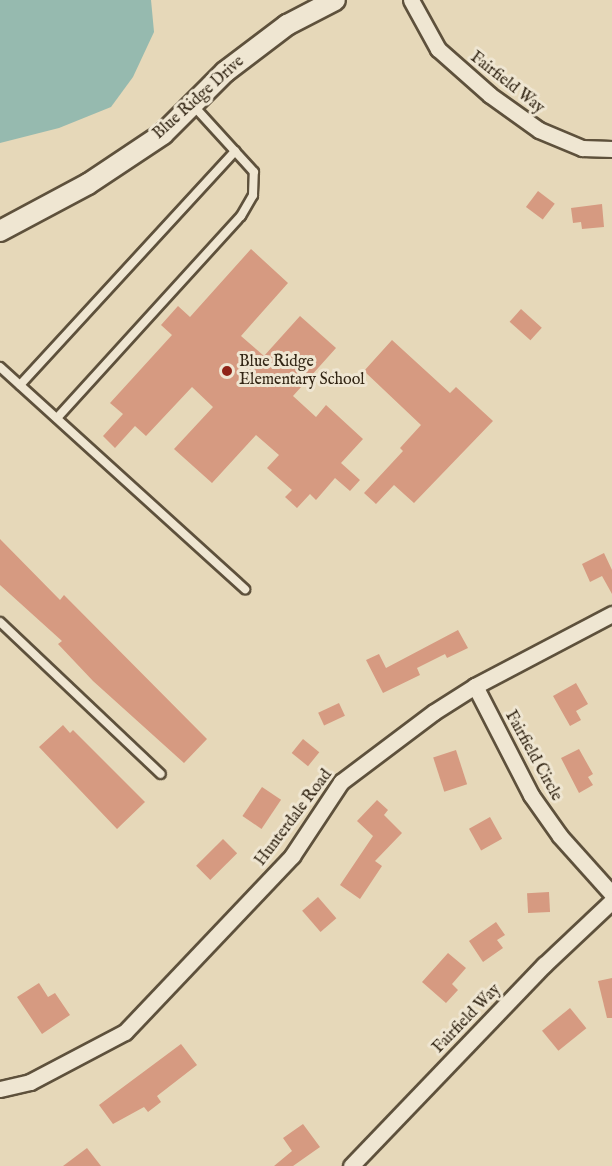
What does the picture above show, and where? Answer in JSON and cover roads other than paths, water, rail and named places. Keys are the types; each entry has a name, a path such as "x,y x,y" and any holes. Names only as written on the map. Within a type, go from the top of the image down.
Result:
{"street":[{"name":"Blue Ridge Drive","path":"0,231 97,178 163,134 225,72 287,25 335,0"},
{"name":"Fairfield Way","path":"411,0 438,49 490,95 539,130 582,148 612,149"},
{"name":"Hunterdale Road","path":"0,1089 30,1082 125,1032 292,856 341,782 434,712 475,686 612,614"},
{"name":"Fairfield Circle","path":"475,686 531,795 560,836 612,894"},
{"name":"Fairfield Way","path":"351,1166 544,965 612,901"}],"lane":[{"path":"57,418 241,216 254,195 254,172 192,105"},
{"path":"20,385 235,152"},
{"path":"0,367 245,589"},
{"path":"0,622 161,774"}],"water":[{"path":"0,0 151,0 154,32 133,77 111,107 59,128 0,143"}],"place":[{"name":"Blue Ridge Elementary School","path":"227,371"}]}
